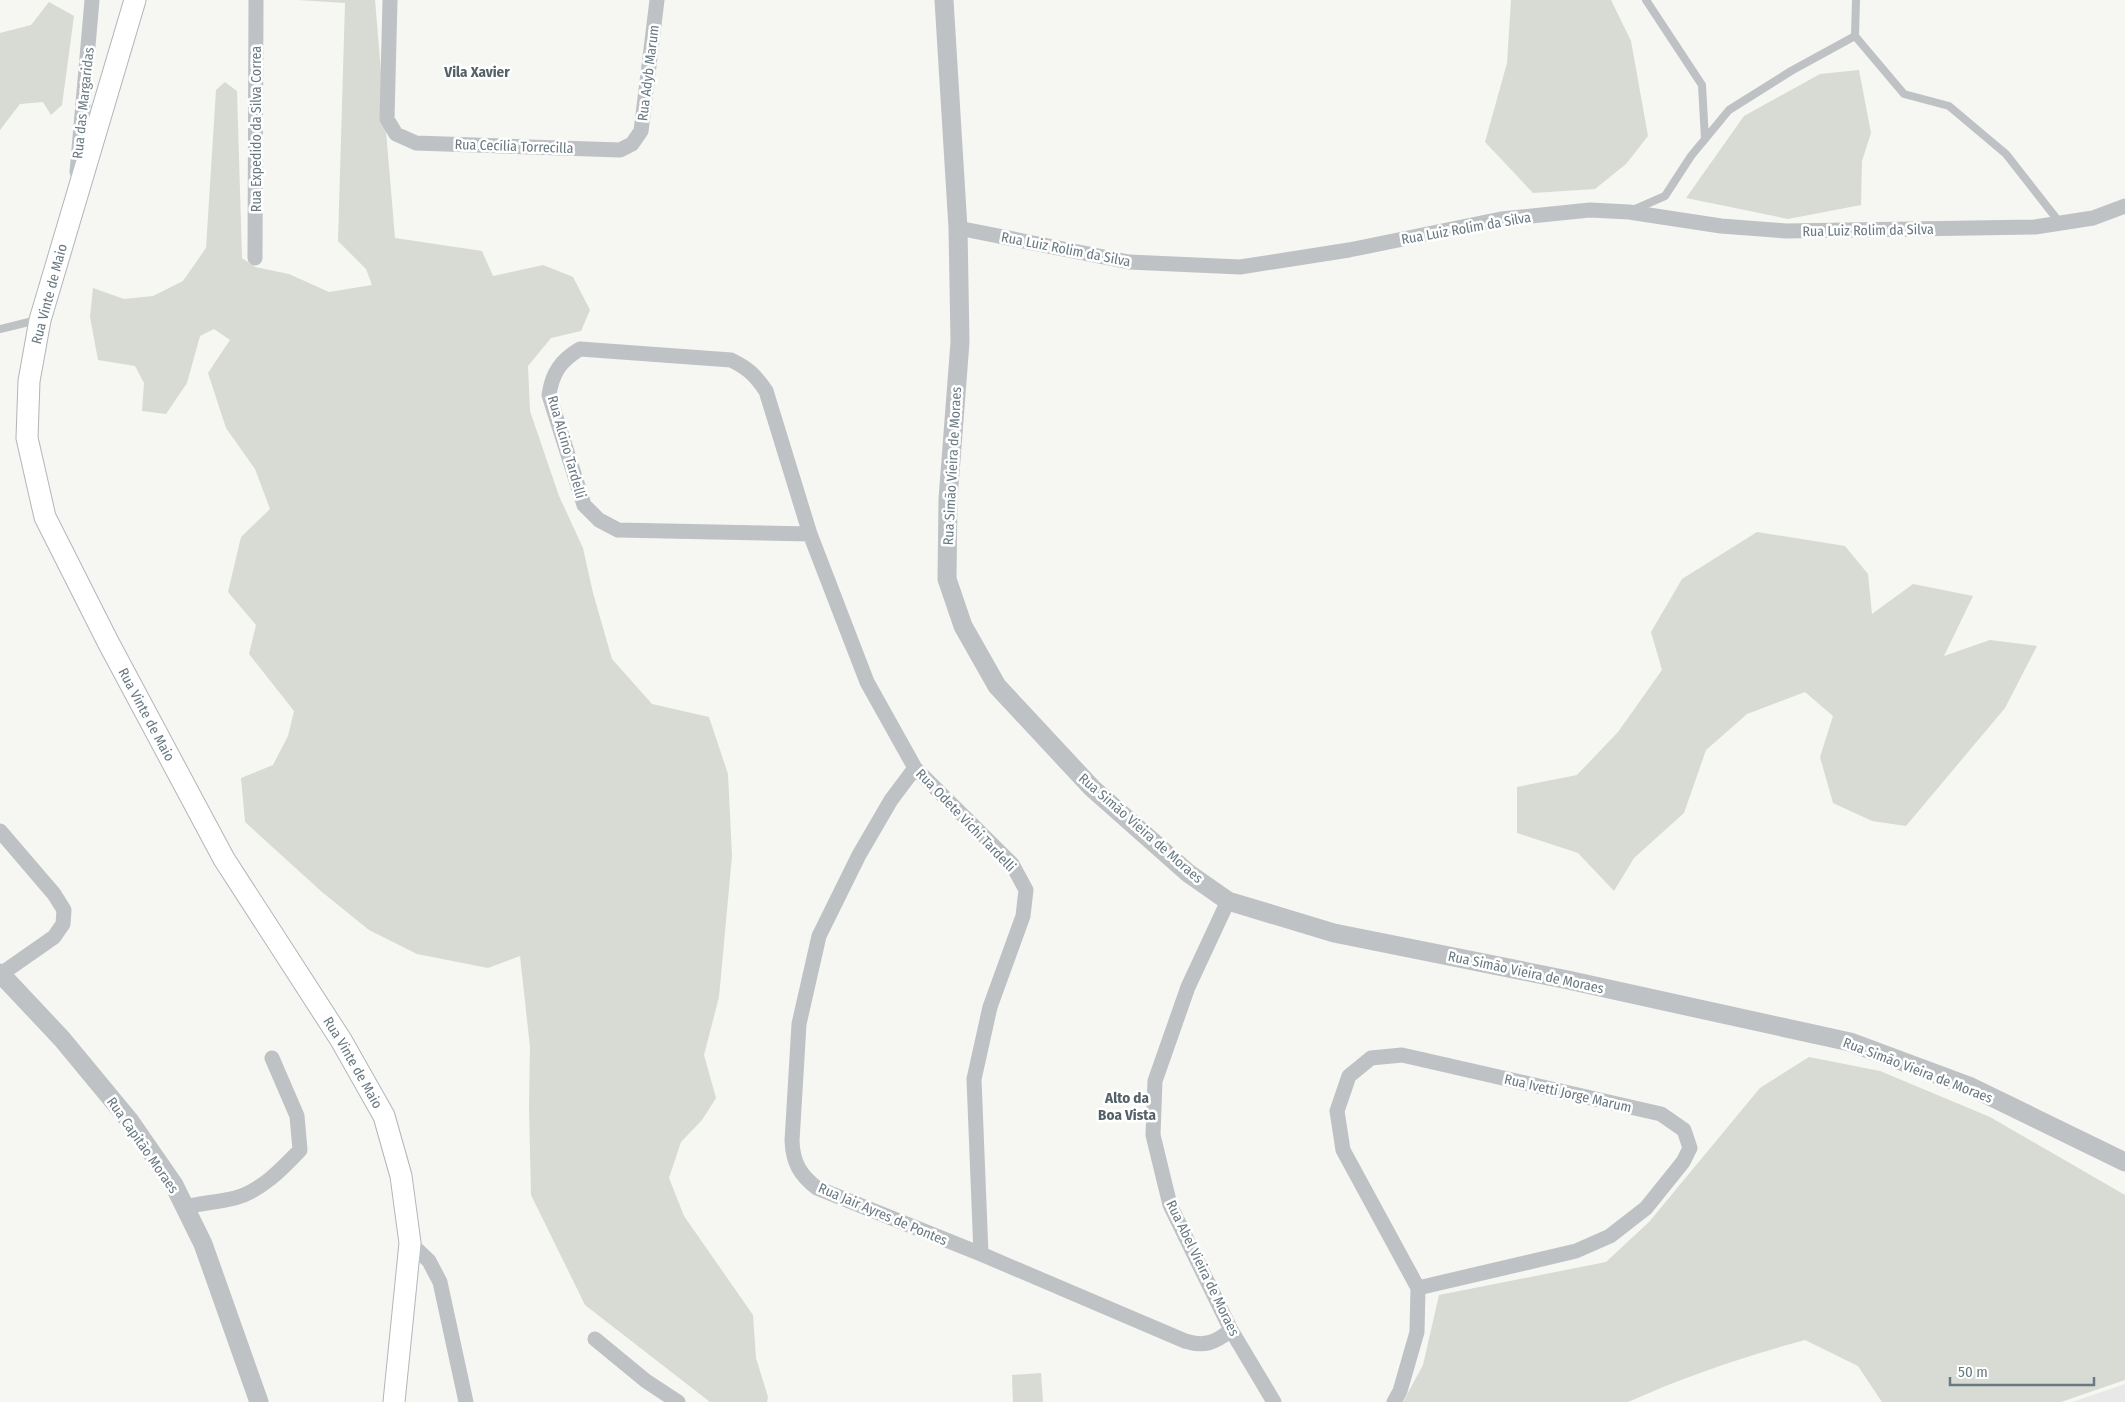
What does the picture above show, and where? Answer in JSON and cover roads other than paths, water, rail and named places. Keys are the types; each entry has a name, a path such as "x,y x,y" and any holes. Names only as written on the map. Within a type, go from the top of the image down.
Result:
{"main road":[{"name":"Rua Vinte de Maio","path":"135,0 40,320 29,381 27,438 45,516 108,642 224,859 341,1040 384,1116 401,1176 410,1243 394,1402"}],"street":[{"name":"Rua das Margaridas","path":"73,206 92,0"},
{"name":"Rua Expedido da Silva Correa","path":"255,258 256,0"},
{"name":"Rua Cecília Torrecilla","path":"390,0 387,119 396,134 416,142 620,150 632,144"},
{"name":"Rua Adyb Marum","path":"632,144 641,131 657,0"},
{"name":"Rua Simão Vieira de Moraes","path":"944,0 958,228 960,342 948,500 946,579 962,626 997,686 1092,788 1188,873 1228,901 1334,933 1568,980 1850,1042 1971,1087 2125,1162"},
{"name":"Rua Luiz Rolim da Silva","path":"958,228 1129,262 1240,267 1349,250 1501,219 1590,210 1629,212 1721,226 1786,231 2035,227 2093,218 2125,206"},
{"name":"Rua Alcino Tardelli","path":"757,378 746,367 731,360 580,349 567,356 558,367 551,381 549,395 584,504 599,520 618,530 810,534"},
{"name":"Rua Odete Vichi Tardelli","path":"757,378 766,391 810,534 867,682 915,768 1012,864 1026,890 1024,916 990,1007 974,1078 981,1254"},
{"name":"Rua Jair Ayres de Pontes","path":"915,768 891,800 859,855 819,936 799,1024 793,1155 802,1174 818,1188 981,1254 1185,1342 1196,1345 1208,1344 1219,1340 1231,1330"},
{"path":"0,831 54,894 64,910 63,924 54,937 1,973"},
{"name":"Rua Abel Vieira de Moraes","path":"1228,901 1188,987 1155,1081 1153,1135 1170,1205 1231,1330 1274,1402"},
{"name":"Rua Capitão Moraes","path":"1,973 62,1039 129,1120 174,1185 203,1244 258,1402"},
{"name":"Rua Ivetti Jorge Marum","path":"1394,1402 1400,1390 1417,1332 1418,1288 1343,1150 1337,1111 1349,1076 1371,1058 1402,1055 1661,1114 1684,1130 1690,1148 1683,1162 1646,1208 1610,1236 1576,1251 1418,1288"},
{"path":"185,1207 235,1198 257,1188 283,1168 300,1150 297,1116 272,1058"},
{"path":"410,1243 429,1261 440,1282 466,1402"},
{"path":"595,1339 646,1381 678,1402"}],"lane":[{"path":"1646,0 1702,85 1705,139"},
{"path":"1856,0 1855,36 1904,94 1949,106 2006,154 2060,223"},
{"path":"1629,212 1665,196 1705,139 1729,110 1791,71 1855,36"},
{"path":"0,329 40,320"}],"district":[{"name":"Vila Xavier","path":"477,72"},
{"name":"Alto da Boa Vista","path":"1127,1106"}]}
